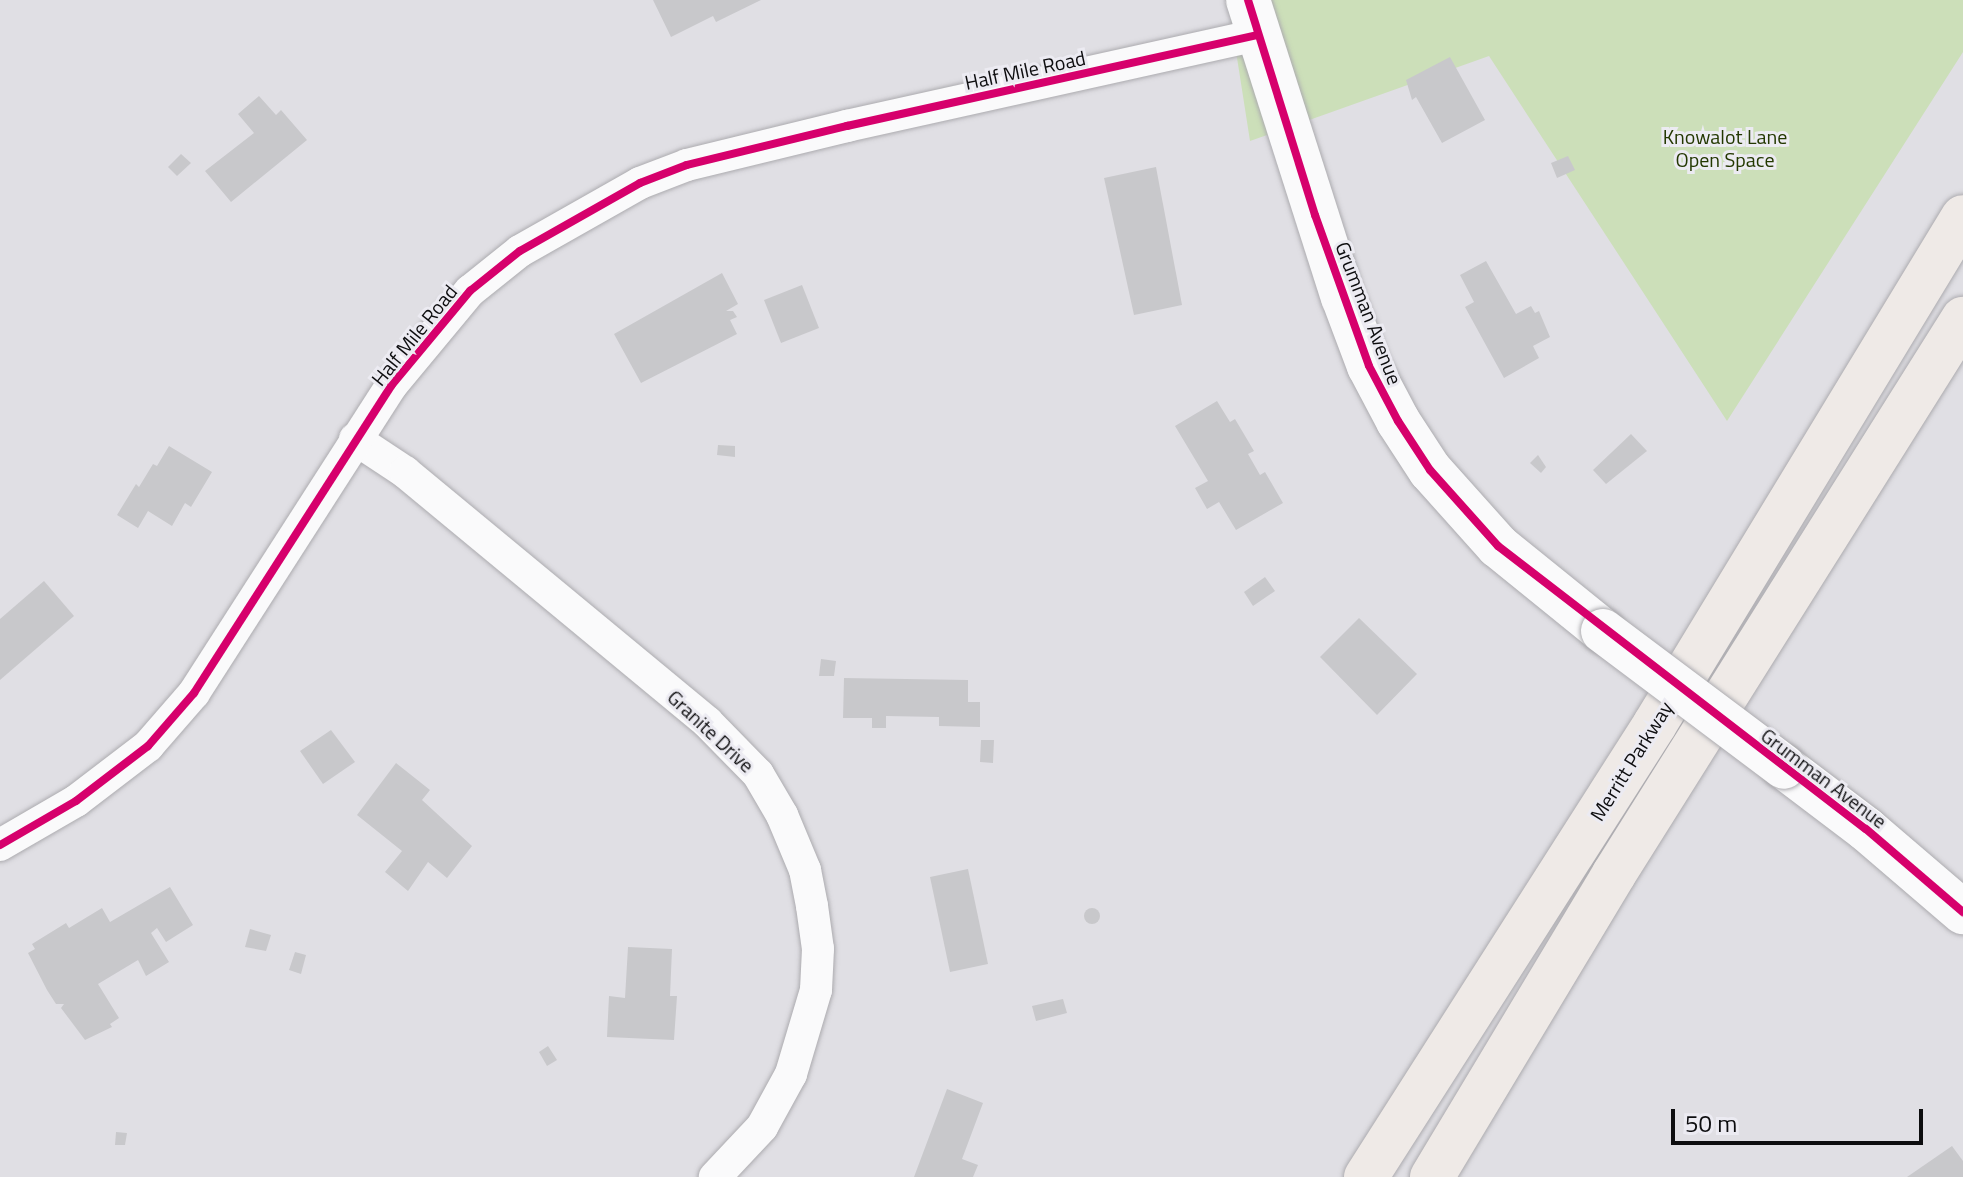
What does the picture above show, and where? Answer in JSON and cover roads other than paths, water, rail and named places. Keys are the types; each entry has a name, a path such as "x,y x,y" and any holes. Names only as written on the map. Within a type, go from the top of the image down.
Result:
{"highway":[{"name":"Merritt Parkway","path":"1366,1177 1655,724 1963,217"},
{"path":"1432,1177 1614,874 1963,319"}],"street":[{"name":"Half Mile Road","path":"0,845 76,801 148,746 202,681 391,386 470,291 520,251 640,183 687,165 847,126 1253,17"},
{"name":"Grumman Avenue","path":"1253,17 1343,297 1369,366 1398,421 1430,470 1498,546 1603,631 1866,829 1963,912"},
{"name":"Granite Drive","path":"355,439 405,472 707,722 758,774 782,815 805,870 812,906 818,949 816,990 791,1074 762,1127 715,1177"}],"park label":[{"name":"Knowalot Lane Open Space","path":"1725,148"}]}
